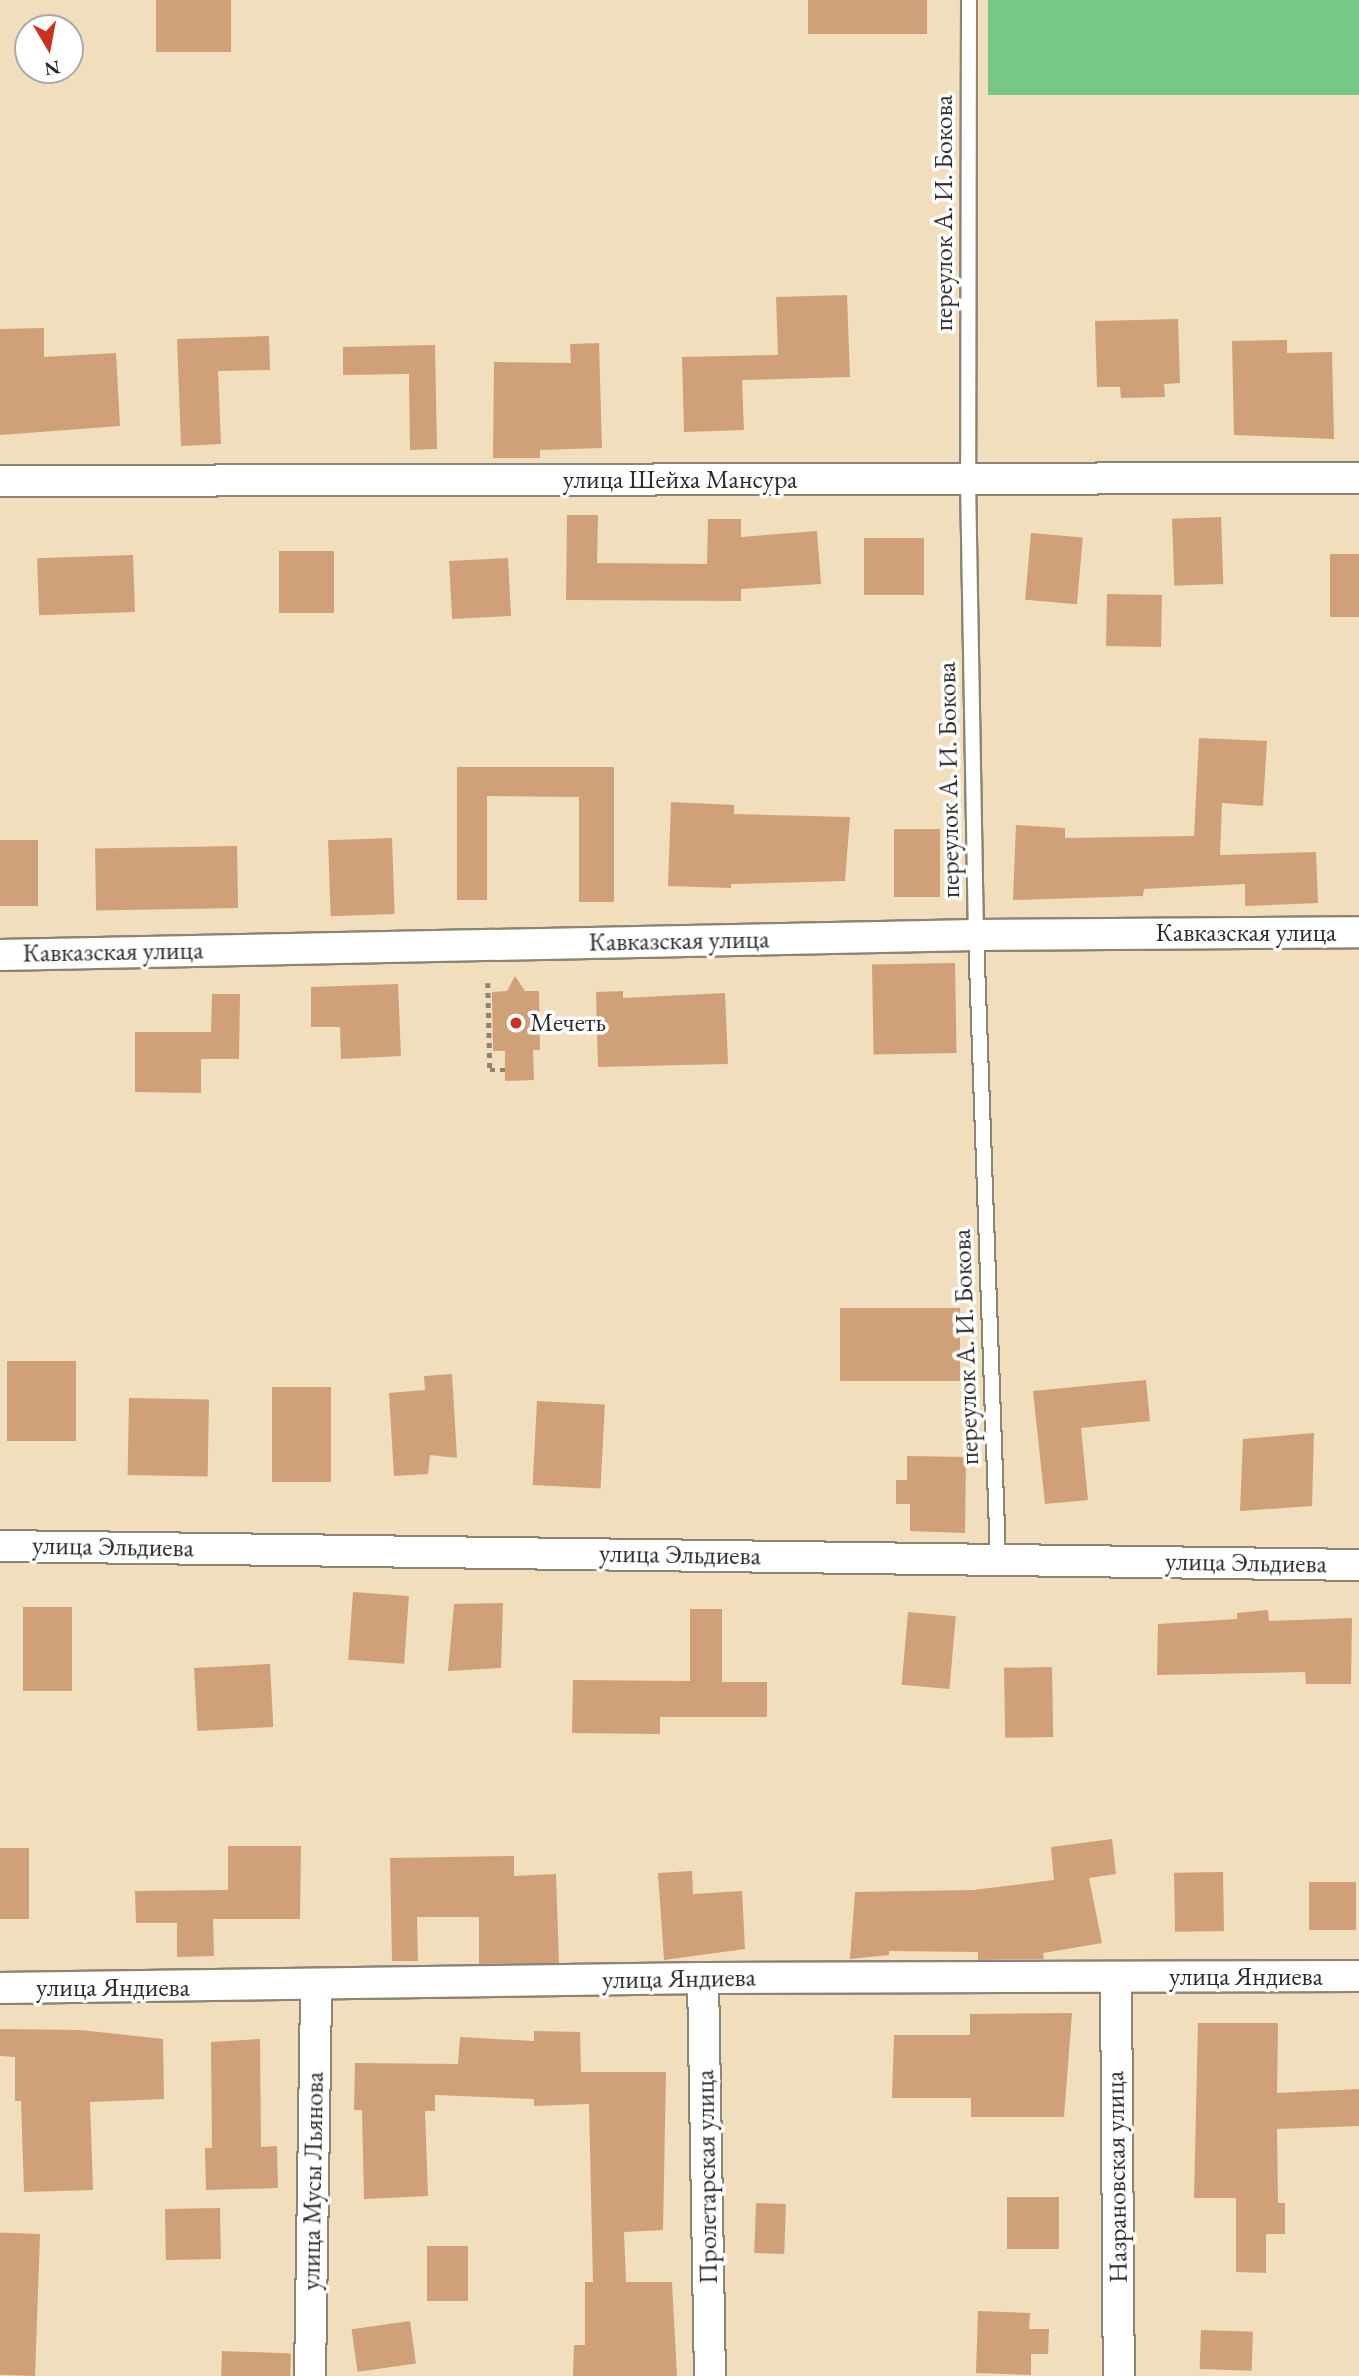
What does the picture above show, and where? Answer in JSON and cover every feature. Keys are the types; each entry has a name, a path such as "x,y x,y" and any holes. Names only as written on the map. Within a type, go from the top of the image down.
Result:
{"street":[{"name":"улица Шейха Мансура","path":"0,481 1359,478"},
{"name":"Кавказская улица","path":"0,954 976,934 1359,932"},
{"name":"улица Эльдиева","path":"0,1546 1359,1565"},
{"name":"улица Яндиева","path":"0,1988 316,1987 704,1978 1359,1976"},
{"name":"Пролетарская улица","path":"704,1978 710,2376"},
{"name":"Назрановская улица","path":"1116,1978 1119,2376"},
{"name":"улица Мусы Льянова","path":"310,2376 316,1987"}],"lane":[{"name":"переулок А. И. Бокова","path":"969,0 968,480 976,934 998,1559"}],"path":[{"path":"488,983 490,1070 505,1070"}],"green space":[{"path":"988,0 1359,0 1359,95 988,95"}],"building":[{"path":"156,0 231,0 231,52 156,52"},
{"path":"808,0 927,0 927,34 808,34"},
{"path":"847,295 850,377 742,380 744,430 684,432 682,357 778,355 776,297"},
{"path":"1178,319 1180,383 1164,384 1165,397 1121,398 1120,387 1097,387 1095,321"},
{"path":"44,328 44,357 116,353 120,426 0,435 0,329"},
{"path":"269,336 270,370 218,371 221,444 181,446 177,339"},
{"path":"1287,340 1287,353 1332,352 1334,439 1234,435 1232,341"},
{"path":"599,343 602,448 540,450 540,458 493,458 494,362 571,363 570,344"},
{"path":"435,345 437,449 410,450 409,374 343,375 343,347"},
{"path":"567,515 598,515 597,563 707,564 708,519 741,519 741,537 817,531 821,584 741,589 741,601 566,600"},
{"path":"1221,517 1223,584 1174,586 1172,519"},
{"path":"1031,533 1083,538 1077,604 1025,600"},
{"path":"864,538 924,538 924,595 864,595"},
{"path":"279,551 334,551 334,613 279,613"},
{"path":"1330,554 1359,554 1359,617 1330,617"},
{"path":"133,555 135,612 39,615 37,558"},
{"path":"508,558 511,616 452,619 449,561"},
{"path":"1107,594 1162,595 1161,647 1106,646"},
{"path":"1199,738 1267,741 1263,806 1222,803 1220,855 1316,852 1318,903 1245,906 1245,884 1144,889 1143,896 1013,900 1016,825 1065,828 1065,838 1194,836"},
{"path":"457,767 614,767 614,902 579,902 579,797 487,796 487,900 457,900"},
{"path":"671,802 734,805 734,814 850,817 845,881 731,884 731,888 668,886"},
{"path":"894,829 940,829 940,897 894,897"},
{"path":"392,838 395,914 331,916 328,840"},
{"path":"0,840 38,840 38,906 0,906"},
{"path":"237,846 238,908 96,910 95,848"},
{"path":"955,963 957,1053 874,1054 872,964"},
{"name":"Мечеть","path":"515,976 525,991 539,991 540,1050 533,1050 534,1080 505,1081 505,1051 493,1051 492,992 507,991"},
{"path":"398,984 401,1056 341,1059 340,1027 311,1027 311,987"},
{"path":"623,991 623,998 725,993 728,1064 598,1067 596,992"},
{"path":"212,994 240,994 239,1059 201,1059 201,1093 135,1092 135,1032 211,1032"},
{"path":"840,1308 960,1308 960,1381 840,1381"},
{"path":"7,1361 76,1361 76,1441 7,1441"},
{"path":"452,1374 457,1458 430,1455 428,1474 394,1476 389,1393 425,1390 424,1376"},
{"path":"1146,1380 1150,1421 1081,1428 1088,1500 1045,1504 1033,1391"},
{"path":"272,1387 331,1387 331,1482 272,1482"},
{"path":"129,1398 209,1399 208,1476 128,1475"},
{"path":"537,1401 605,1405 601,1488 533,1485"},
{"path":"1314,1433 1312,1506 1240,1511 1243,1439"},
{"path":"907,1456 966,1457 965,1533 910,1531 910,1504 896,1504 896,1480 907,1480"},
{"path":"353,1592 409,1596 404,1664 348,1660"},
{"path":"503,1603 501,1668 448,1671 454,1604"},
{"path":"23,1607 72,1607 72,1691 23,1691"},
{"path":"690,1609 722,1609 722,1682 767,1682 767,1717 660,1717 660,1734 572,1733 573,1680 690,1681"},
{"path":"1268,1610 1269,1621 1352,1618 1351,1684 1306,1684 1305,1672 1157,1675 1158,1624 1237,1619 1237,1613"},
{"path":"908,1612 956,1616 949,1689 902,1685"},
{"path":"270,1664 273,1727 197,1731 194,1668"},
{"path":"1052,1667 1053,1737 1005,1738 1004,1668"},
{"path":"1112,1839 1116,1874 1089,1878 1102,1943 1043,1953 1044,1959 978,1960 978,1952 889,1951 889,1955 850,1959 855,1892 973,1890 1054,1880 1051,1847"},
{"path":"228,1846 301,1846 300,1919 213,1919 214,1956 177,1957 177,1923 136,1923 135,1891 228,1890"},
{"path":"0,1848 29,1848 29,1919 0,1919"},
{"path":"514,1856 514,1876 556,1874 559,1963 479,1964 479,1917 417,1917 418,1961 392,1961 390,1858"},
{"path":"692,1871 693,1894 742,1891 745,1949 664,1960 658,1873"},
{"path":"1223,1872 1224,1931 1175,1932 1174,1873"},
{"path":"1309,1882 1356,1882 1356,1930 1309,1930"},
{"path":"1072,2013 1064,2117 971,2117 971,2098 892,2098 894,2035 970,2035 970,2014"},
{"path":"1198,2023 1278,2023 1277,2093 1359,2089 1359,2126 1277,2129 1278,2203 1285,2203 1285,2234 1266,2234 1266,2273 1236,2272 1236,2198 1194,2198"},
{"path":"0,2029 81,2030 163,2039 164,2099 90,2102 93,2190 24,2192 21,2101 15,2101 15,2057 0,2056"},
{"path":"534,2031 580,2032 581,2072 666,2072 663,2230 624,2232 626,2282 672,2282 677,2376 573,2376 574,2345 585,2345 585,2282 593,2282 589,2104 534,2106 534,2099 435,2095 435,2111 425,2111 428,2196 364,2199 362,2110 354,2110 355,2063 458,2064 460,2037 534,2041"},
{"path":"260,2039 261,2147 277,2146 278,2188 206,2190 205,2148 212,2148 211,2042"},
{"path":"1007,2197 1059,2197 1059,2249 1007,2249"},
{"path":"756,2203 786,2204 784,2254 754,2253"},
{"path":"220,2208 221,2259 166,2260 165,2209"},
{"path":"0,2233 40,2234 35,2376 0,2375"},
{"path":"427,2246 468,2246 468,2301 427,2301"},
{"path":"978,2311 1030,2313 1029,2329 1049,2329 1048,2354 1031,2354 1031,2375 976,2373"},
{"path":"410,2321 416,2364 358,2372 352,2329"},
{"path":"1201,2330 1253,2332 1252,2371 1200,2369"},
{"path":"222,2351 291,2353 290,2376 221,2376"}],"place":[{"name":"Мечеть","path":"516,1023"}]}
